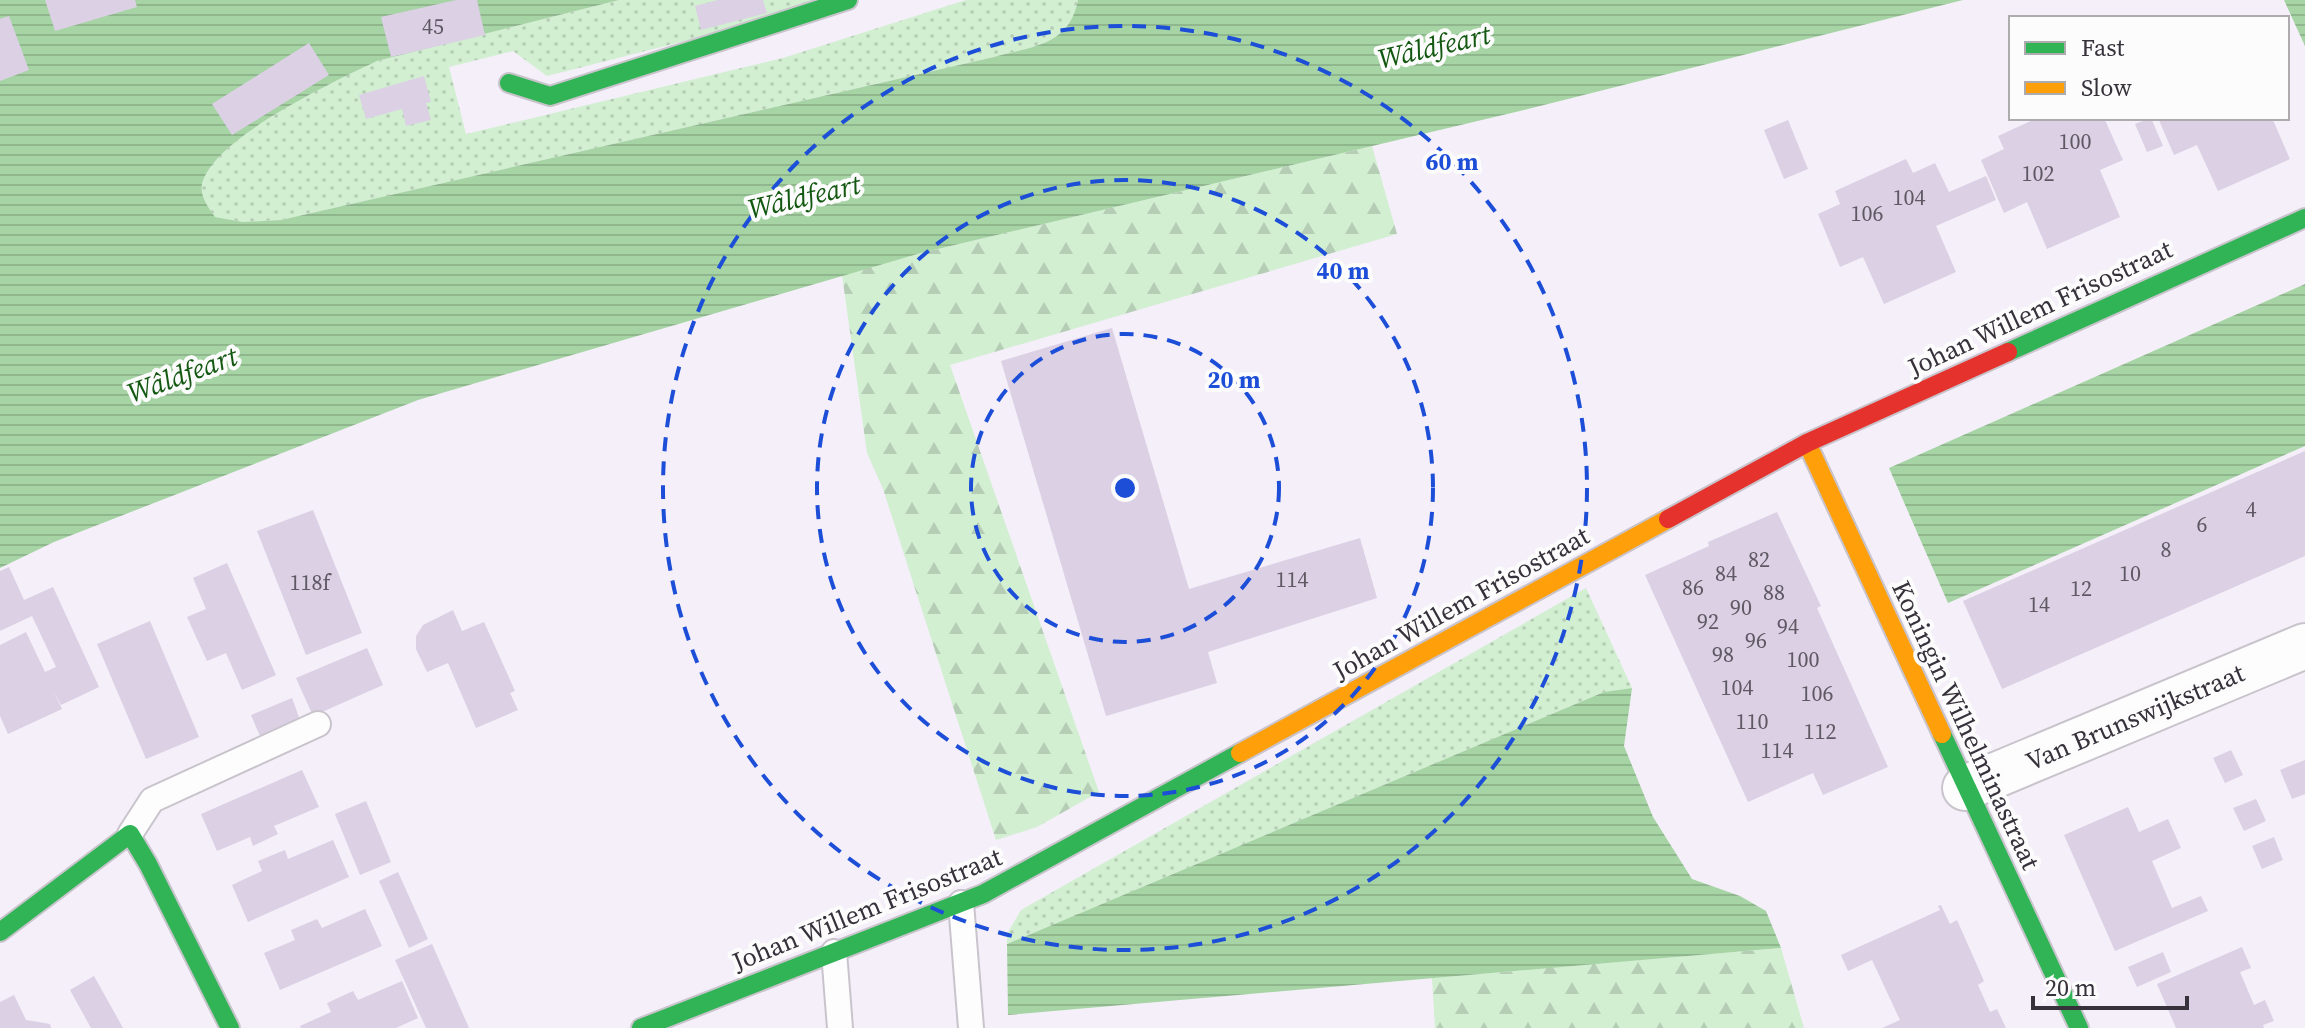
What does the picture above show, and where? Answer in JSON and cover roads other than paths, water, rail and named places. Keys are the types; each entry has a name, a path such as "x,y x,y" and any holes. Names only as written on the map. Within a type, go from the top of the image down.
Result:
{"street":[{"path":"509,83 550,96 848,0"},
{"name":"Johan Willem Frisostraat","path":"641,1028 961,903 1025,871 1807,443 2305,218"},
{"name":"Koningin Wilhelminastraat","path":"1807,443 2079,1028"},
{"name":"Van Brunswijkstraat","path":"1965,788 2305,646"},
{"path":"0,932 130,834 230,1028"}],"lane":[{"path":"130,834 152,800 318,724"},
{"path":"961,903 971,1028"},
{"path":"834,952 840,1028"}],"water":[{"name":"Wâldfeart","path":"0,0 619,0 377,61 282,110 233,144 215,161 202,183 202,194 215,217 243,222 281,220 1022,50 1047,42 1067,27 1078,0 1963,0 1524,110 921,253 418,400 54,542 0,568"},
{"path":"2284,0 2305,0 2305,46"},
{"path":"2305,284 2305,446 1948,603 1889,468"},
{"path":"1632,688 1624,746 1653,817 1692,879 1740,896 1766,911 1781,948 1008,1015 1007,944 1604,692"}]}
